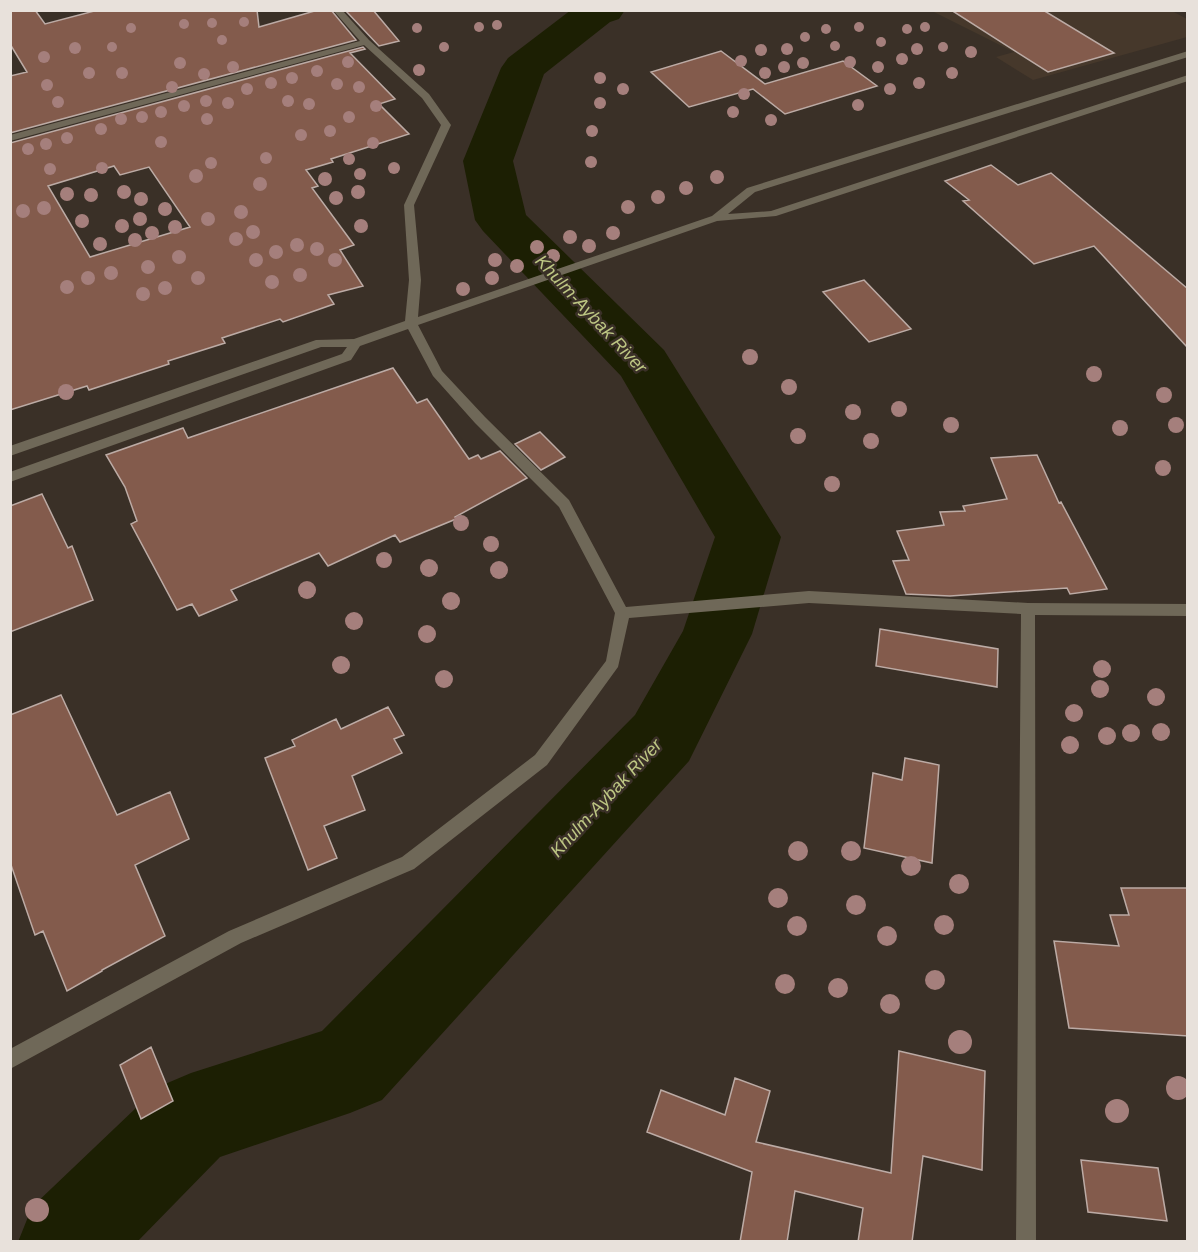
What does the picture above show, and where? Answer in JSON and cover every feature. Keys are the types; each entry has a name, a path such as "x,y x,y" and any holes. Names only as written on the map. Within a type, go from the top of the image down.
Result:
{"street":[{"path":"10,1059 234,937 408,863 541,760 612,663 622,613 564,504 480,420 437,373 411,324 415,280 410,205 446,125 426,96 366,42 337,10"},
{"path":"10,138 366,42"},
{"path":"716,218 751,190 1188,54"},
{"path":"10,451 320,343 355,343 652,238 716,218 772,214 1188,78"},
{"path":"10,477 346,357 355,343"},
{"path":"622,613 670,607 809,597 1028,609 1188,610"},
{"path":"1026,1242 1028,609"}],"shaded area":[{"path":"932,11 1172,11 1187,19 1187,37 1033,80 996,57 1014,52"}],"building":[{"path":"10,10 35,10 45,24 98,10 257,10 259,27 318,10 331,10 356,40 10,133 10,76 27,72 10,44"},
{"path":"345,10 373,10 399,41 379,46"},
{"path":"951,10 1043,10 1114,53 1048,72"},
{"path":"363,47 365,49 350,53 395,99 379,104 409,134 331,159 333,162 306,170 318,186 312,188 354,245 340,250 363,286 328,295 334,304 283,322 280,319 222,338 225,343 168,361 169,364 89,390 87,386 10,410 10,143","holes":["114,166 120,175 149,167 190,227 90,257 48,186"]},
{"path":"721,51 765,84 843,61 877,86 785,114 753,89 689,107 651,72"},
{"path":"991,165 1018,185 1051,173 1188,289 1188,348 1094,246 1034,264 963,201 969,200 945,181"},
{"path":"864,280 911,329 869,342 823,292"},
{"path":"393,368 417,403 427,399 469,459 478,455 481,459 500,451 527,478 455,517 456,519 400,542 395,535 328,566 319,553 231,590 237,600 199,616 192,604 177,610 131,524 137,521 125,487 106,455 183,428 188,438"},
{"path":"540,432 565,457 541,470 515,444"},
{"path":"1037,455 1059,503 1061,502 1107,589 1070,594 1067,588 950,596 906,594 893,561 909,560 897,531 944,525 940,512 965,511 963,506 1007,499 991,458"},
{"path":"42,494 68,548 72,546 93,600 10,632 10,506"},
{"path":"880,629 998,649 997,687 876,666"},
{"path":"61,695 117,815 170,792 189,839 135,865 165,936 67,991 43,931 35,935 10,862 10,715"},
{"path":"388,707 404,735 394,739 402,753 352,776 365,810 324,826 337,858 308,870 265,758 295,746 292,740 336,719 341,729"},
{"path":"905,758 939,765 932,863 864,848 873,773 902,780"},
{"path":"1121,888 1188,888 1188,1036 1069,1028 1054,941 1119,946 1110,915 1129,915"},
{"path":"151,1047 173,1101 141,1119 120,1065"},
{"path":"899,1051 985,1071 982,1170 923,1156 912,1242 858,1242 863,1208 795,1191 787,1242 740,1242 752,1172 647,1132 661,1090 725,1115 735,1078 770,1091 756,1142 891,1173"},
{"path":"1081,1160 1158,1168 1167,1221 1088,1212"}],"waterway":[{"name":"Khulm-Aybak River","path":"67,1242 191,1120 350,1068 662,738 717,634 748,537 643,364 501,220 488,161 524,68 595,13 604,10"}]}
